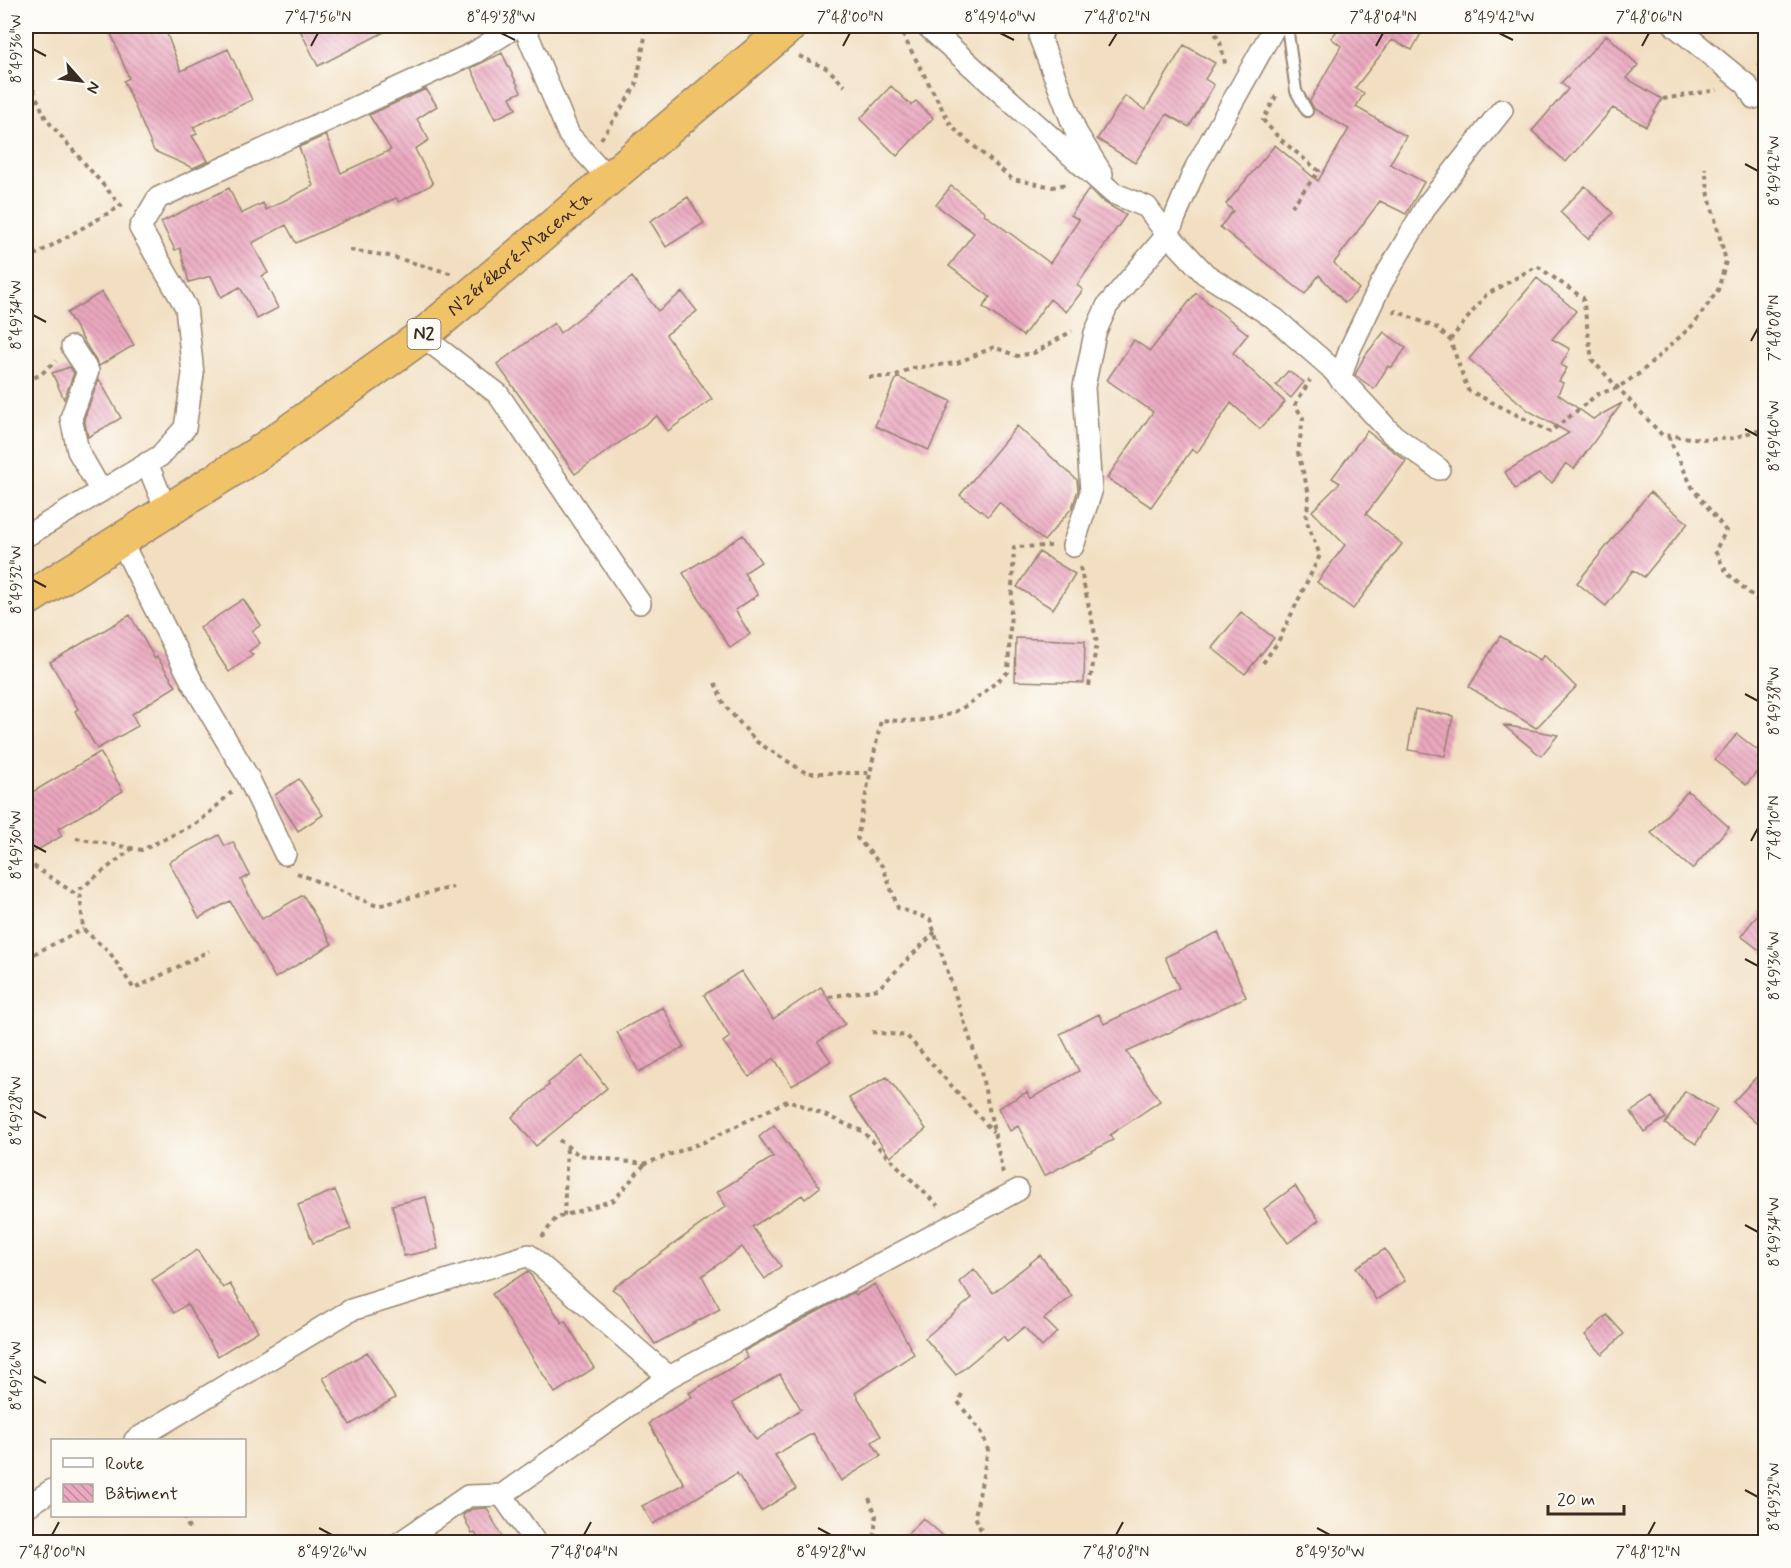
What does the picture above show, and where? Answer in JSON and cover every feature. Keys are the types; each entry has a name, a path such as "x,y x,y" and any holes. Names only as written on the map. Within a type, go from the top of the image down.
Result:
{"highway":[{"name":"N'zérékoré-Macenta","path":"26,600 257,454 422,336 577,203 599,168 779,34"}],"street":[{"path":"26,536 160,456 185,428 193,374 186,307 140,228 158,198 474,53 517,26"},
{"path":"524,26 569,135 599,168"},
{"path":"927,26 1113,193 1147,207 1205,274 1274,318 1321,360 1392,434 1439,470"},
{"path":"1044,26 1040,38 1076,132 1113,193"},
{"path":"1073,544 1091,492 1084,387 1095,333 1107,306 1168,234 1196,167 1275,26"},
{"path":"1675,26 1747,85 1754,98"},
{"path":"1340,379 1350,349 1381,284 1426,205 1502,110"},
{"path":"422,336 498,394 640,603"},
{"path":"72,347 88,371 71,418 78,451 101,491"},
{"path":"147,463 167,512"},
{"path":"121,541 192,682 248,777 285,854"},
{"path":"401,1542 468,1496 502,1495 669,1377 1013,1193"},
{"path":"137,1439 351,1310 529,1255 669,1377"},
{"path":"26,1507 51,1491"},
{"path":"502,1495 535,1542"}],"lane":[{"path":"1287,26 1296,91 1307,111"}],"path":[{"path":"599,168 636,86 647,26"},
{"path":"898,26 952,127 1012,179 1053,187 1071,184"},
{"path":"1211,26 1220,42 1234,100"},
{"path":"779,34 828,69 845,86"},
{"path":"26,73 46,119 140,228"},
{"path":"1244,81 1307,111"},
{"path":"1276,96 1263,120 1319,171 1292,206"},
{"path":"1387,318 1396,311 1437,328 1450,340 1468,390 1550,432 1598,394 1617,388 1640,373 1694,324 1718,290 1726,261 1709,196 1705,168"},
{"path":"26,260 121,206"},
{"path":"350,250 389,256 451,272 468,297"},
{"path":"1450,340 1486,295 1537,266 1583,298 1592,360 1662,435 1712,440 1735,438 1761,430 1766,432"},
{"path":"869,377 892,377 912,368 957,363 994,347 1017,356 1034,353 1066,335 1107,306"},
{"path":"26,381 40,375 72,347"},
{"path":"1263,663 1278,642 1320,555 1306,520 1309,494 1298,453 1303,418 1295,405 1321,360"},
{"path":"1668,436 1692,487 1726,531 1715,551 1727,573 1766,608"},
{"path":"1013,1193 994,1132 981,1072 930,919 898,908 883,867 858,838 881,720 919,722 959,712 1008,672 1014,547 1073,544 1097,643 1089,686"},
{"path":"715,683 724,705 757,742 806,773 871,773"},
{"path":"76,838 142,850 199,822 248,777"},
{"path":"133,848 81,889 83,929 110,953 134,989 209,951"},
{"path":"285,854 288,869 377,906 453,887"},
{"path":"26,861 81,897"},
{"path":"26,958 83,929"},
{"path":"828,997 878,989 935,932"},
{"path":"872,1032 907,1036 994,1132"},
{"path":"559,1140 579,1155 644,1164 704,1142 789,1100 862,1131 956,1223"},
{"path":"564,1216 567,1146"},
{"path":"529,1255 556,1218 614,1200 644,1164"},
{"path":"962,1394 958,1402 982,1433 988,1450 975,1516 986,1542"},
{"path":"869,1498 876,1515 874,1542"},
{"path":"185,1517 190,1531"}],"building":[{"path":"108,26 164,26 181,71 228,49 252,100 193,127 197,134 192,136 208,161 193,168 154,151 124,81 129,78"},
{"path":"298,26 396,26 318,66"},
{"path":"1341,26 1425,26 1412,50 1392,40 1355,88 1364,93 1356,107 1406,136 1390,164 1424,182 1406,214 1380,201 1334,263 1359,289 1345,303 1319,275 1305,294 1220,227 1233,211 1226,204 1275,145 1318,181 1349,129 1314,109 1310,101 1341,46 1331,38"},
{"path":"1607,35 1638,65 1626,78 1662,99 1646,126 1613,108 1566,162 1532,131 1568,89 1561,83"},
{"path":"1184,45 1215,63 1205,79 1214,85 1189,127 1167,114 1135,163 1097,139 1125,96 1145,110"},
{"path":"502,53 521,92 510,97 516,109 495,119 471,68"},
{"path":"891,86 911,105 916,101 933,118 897,156 860,119"},
{"path":"426,89 437,106 417,119 429,140 415,149 433,184 399,202 396,198 296,243 286,225 252,243 268,273 262,276 278,308 257,319 240,287 221,297 211,276 189,282 180,248 175,250 161,222 229,188 241,214 263,203 266,210 313,186 299,147 326,135 341,173 391,150 369,115"},
{"path":"951,186 985,212 984,214 1050,263 1079,220 1071,215 1089,189 1105,203 1126,215 1077,285 1083,290 1066,312 1050,299 1023,336 983,307 990,297 949,266 974,233 936,205"},
{"path":"1585,186 1613,213 1588,239 1560,212"},
{"path":"688,197 704,223 666,247 650,221"},
{"path":"632,277 658,311 682,292 697,311 666,335 712,399 668,431 657,416 575,474 497,364 554,323 560,333"},
{"path":"1537,278 1576,311 1552,339 1570,349 1561,365 1567,368 1559,381 1563,383 1558,394 1593,419 1622,403 1574,469 1566,463 1552,483 1539,474 1515,489 1505,472 1569,433 1529,411 1469,359"},
{"path":"102,292 134,345 99,366 67,313"},
{"path":"1196,293 1248,334 1233,353 1285,402 1260,429 1231,403 1197,453 1192,449 1151,507 1107,478 1153,412 1107,380 1134,340 1150,351"},
{"path":"1384,332 1406,348 1391,368 1388,366 1374,389 1355,375 1364,357"},
{"path":"70,367 74,373 64,399 52,373"},
{"path":"1288,371 1304,382 1291,398 1276,385"},
{"path":"897,377 951,401 929,450 875,426"},
{"path":"99,379 121,418 88,437 84,419"},
{"path":"1017,426 1077,480 1078,490 1072,508 1044,541 999,502 988,516 960,495"},
{"path":"1367,431 1406,461 1366,514 1402,544 1353,609 1317,582 1345,545 1312,511 1340,483 1332,478"},
{"path":"1650,492 1688,523 1644,577 1633,570 1606,606 1577,583"},
{"path":"743,535 761,562 744,573 758,595 735,610 750,634 730,648 683,573"},
{"path":"1039,552 1075,574 1053,609 1017,587"},
{"path":"243,599 261,625 252,631 260,643 249,651 253,655 229,672 200,628"},
{"path":"1241,612 1274,638 1245,674 1212,648"},
{"path":"130,615 155,659 157,657 176,686 132,714 138,726 97,749 75,711 78,709 50,662"},
{"path":"1500,636 1540,660 1544,655 1576,687 1536,728 1469,687"},
{"path":"1016,638 1085,641 1084,683 1015,681"},
{"path":"1415,709 1453,716 1445,756 1408,750"},
{"path":"1503,725 1558,735 1541,756"},
{"path":"1737,734 1766,757 1766,761 1746,785 1715,760"},
{"path":"100,752 123,791 58,829 62,836 32,853 26,842 26,796"},
{"path":"299,779 323,815 298,831 275,795"},
{"path":"1688,791 1729,827 1692,869 1651,833"},
{"path":"219,835 225,846 233,842 250,875 241,880 262,919 303,895 332,944 275,978 230,901 199,918 169,862"},
{"path":"1766,904 1766,955 1741,936"},
{"path":"1218,932 1246,997 1127,1052 1160,1101 1110,1135 1113,1140 1044,1176 1018,1126 1010,1131 998,1108 1027,1092 1030,1099 1079,1071 1060,1034 1099,1014 1104,1024 1179,988 1165,957"},
{"path":"741,971 773,1019 821,987 845,1024 818,1042 831,1061 792,1086 774,1058 749,1077 723,1042 730,1037 704,995"},
{"path":"663,1007 684,1047 639,1072 617,1032"},
{"path":"583,1056 607,1088 536,1146 512,1117 549,1085 548,1083"},
{"path":"1766,1067 1766,1132 1733,1102"},
{"path":"887,1077 926,1129 890,1157 849,1098"},
{"path":"1685,1091 1717,1110 1696,1144 1665,1124"},
{"path":"1653,1097 1666,1118 1644,1132 1631,1112"},
{"path":"774,1125 820,1187 805,1199 802,1195 752,1227 781,1266 765,1279 742,1247 702,1276 720,1309 655,1344 622,1296 612,1289 726,1206 717,1192 773,1157 759,1137"},
{"path":"1295,1186 1319,1220 1288,1243 1264,1209"},
{"path":"335,1190 351,1229 313,1243 298,1205"},
{"path":"426,1197 438,1249 404,1256 392,1205"},
{"path":"1385,1249 1405,1281 1376,1300 1356,1267"},
{"path":"197,1250 223,1288 230,1284 258,1331 218,1356 187,1304 174,1313 152,1280"},
{"path":"1040,1255 1072,1296 1044,1319 1057,1332 1042,1347 1024,1327 1007,1341 1003,1336 956,1375 925,1338 972,1298 959,1282 974,1269 993,1293"},
{"path":"528,1271 562,1323 565,1321 594,1368 555,1393 492,1294"},
{"path":"875,1284 914,1354 855,1393 881,1436 872,1442 881,1456 841,1481 813,1433 775,1455 796,1489 761,1511 737,1473 653,1524 642,1506 684,1484 649,1424 651,1421 692,1397 689,1393 748,1358 744,1351 854,1292 856,1295","holes":["780,1374 801,1409 756,1440 732,1403"]},
{"path":"1607,1315 1624,1334 1602,1354 1585,1335"},
{"path":"367,1352 395,1398 350,1425 323,1378"},
{"path":"487,1508 505,1542 480,1542 475,1533 472,1534 463,1515 472,1509"},
{"path":"923,1518 950,1542 900,1542"}]}
